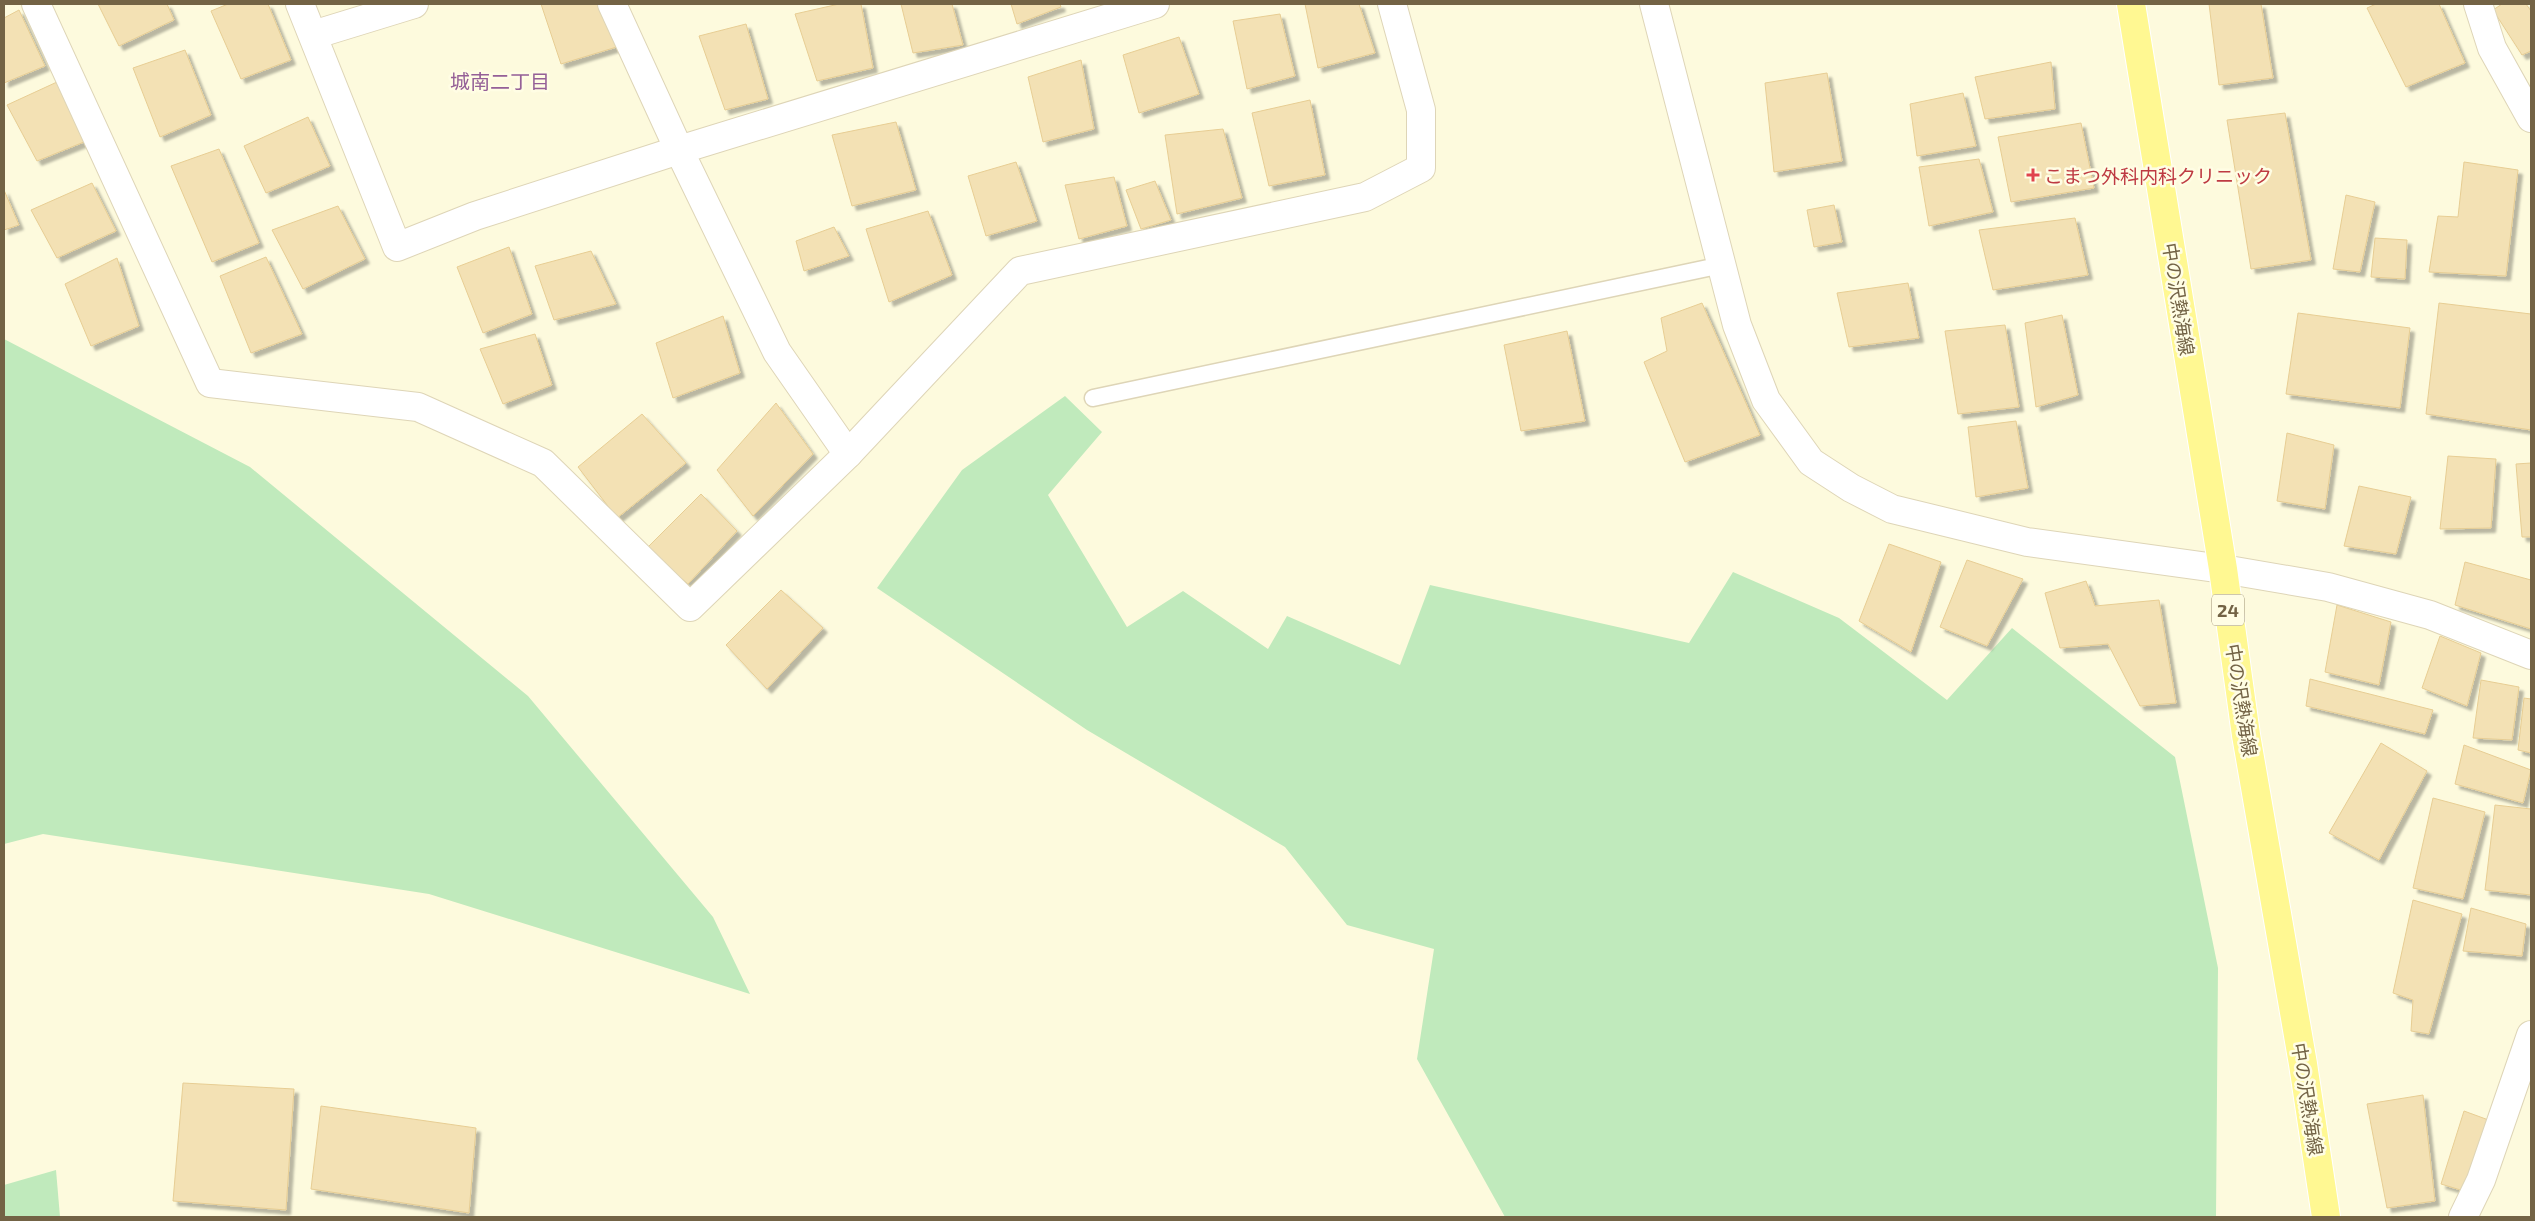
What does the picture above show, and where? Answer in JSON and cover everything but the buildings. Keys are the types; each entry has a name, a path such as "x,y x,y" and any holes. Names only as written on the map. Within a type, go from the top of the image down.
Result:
{"main road":[{"name":"中の沢熱海線","path":"2131,4 2223,569 2246,735 2303,1064 2326,1217"}],"street":[{"path":"36,4 210,383 418,407 543,463 690,607 848,454 1020,271 1365,197 1422,168 1421,110 1392,4"},
{"path":"300,4 314,35 397,247 475,216 679,150 1155,4"},
{"path":"314,35 414,4"},
{"path":"612,4 679,150 777,352 848,454"},
{"path":"1654,4 1737,325 1766,400 1811,462 1851,488 1892,509 2027,542 2223,569 2328,587 2430,615 2531,655"},
{"path":"2478,4 2492,48 2531,118"},
{"path":"2464,1217 2482,1180 2531,1035"}],"lane":[{"path":"1094,398 1722,265"}],"green space":[{"path":"4,339 250,467 528,696 713,917 750,994 429,894 43,834 4,844"},
{"path":"1065,396 1102,432 1048,495 1127,627 1183,591 1268,649 1287,616 1400,665 1430,585 1689,643 1733,572 1839,618 1947,700 2012,628 2175,757 2218,968 2216,1217 1505,1217 1417,1059 1434,949 1347,925 1285,847 1087,730 877,588 962,470"},
{"path":"56,1170 60,1217 4,1217 4,1185"}],"place":[{"name":"こまつ外科内科クリニック","path":"2033,175"}],"district":[{"name":"城南二丁目","path":"500,81"}]}
